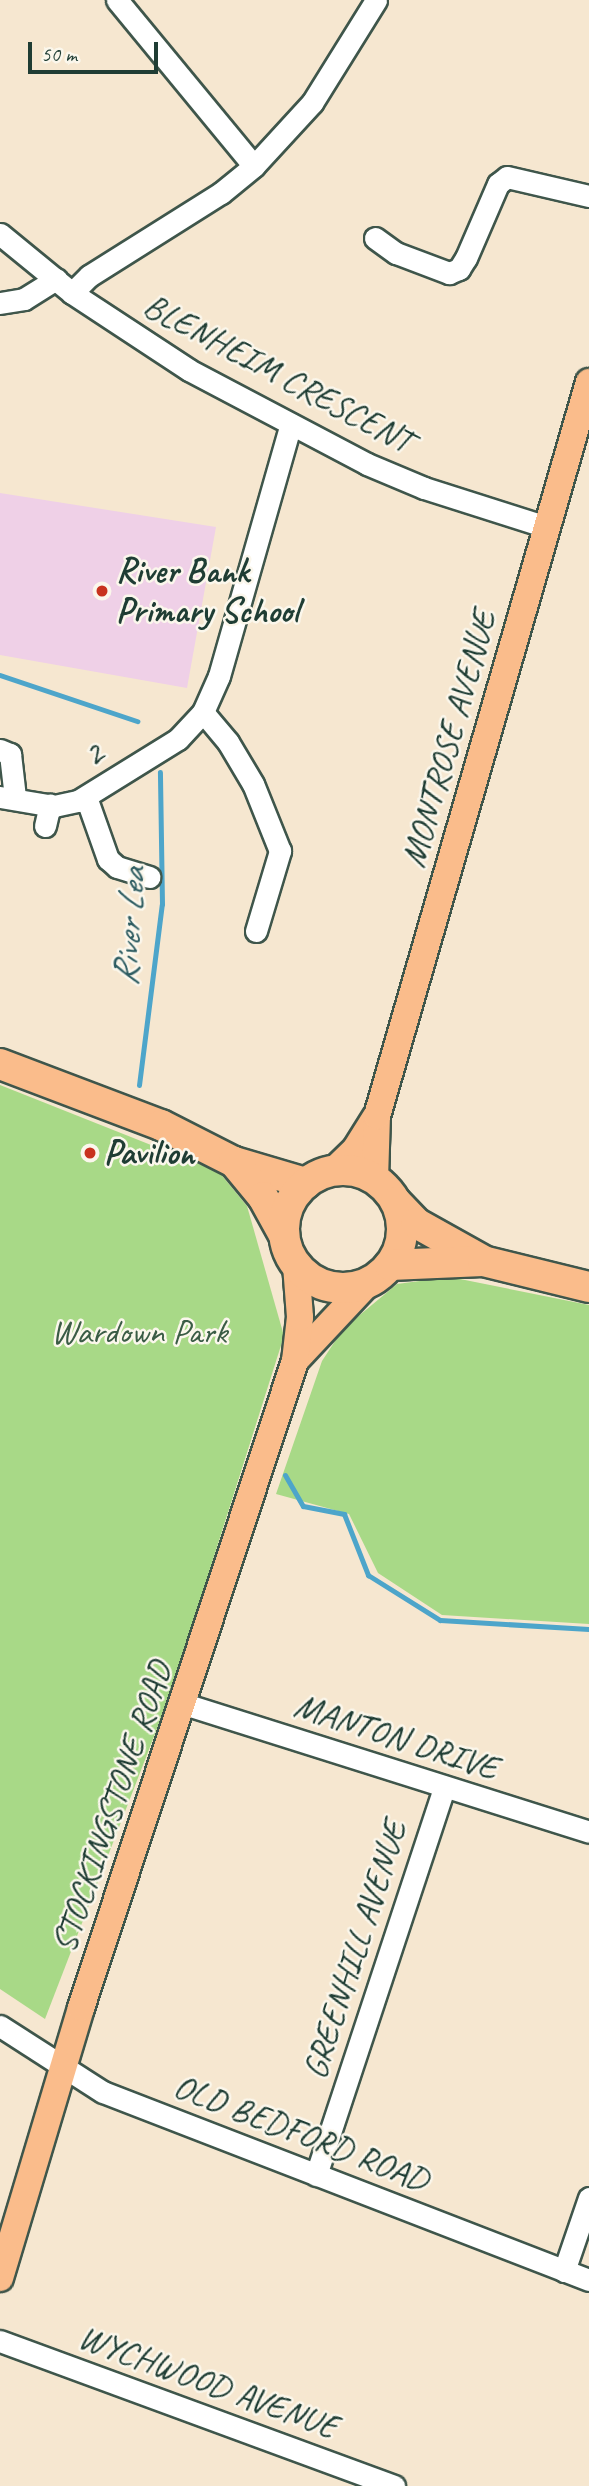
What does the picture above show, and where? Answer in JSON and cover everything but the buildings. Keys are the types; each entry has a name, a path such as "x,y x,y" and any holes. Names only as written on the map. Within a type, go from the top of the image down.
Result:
{"highway":[{"path":"0,1065 161,1125 234,1162 306,1183"},
{"path":"234,1162 263,1197 284,1235 296,1265 329,1286 379,1274 483,1261"},
{"path":"284,1235 293,1198 306,1183 334,1170 375,1179 416,1223 483,1261 589,1287"},
{"path":"379,1274 402,1234 396,1202"}],"main road":[{"name":"MONTROSE AVENUE","path":"375,1179 377,1116 589,382"},
{"name":"MONTROSE AVENUE","path":"334,1170 355,1150 377,1116"},
{"name":"STOCKINGSTONE ROAD","path":"0,2277 65,2070 81,2008 184,1704 295,1361 300,1317 296,1265"},
{"name":"STOCKINGSTONE ROAD","path":"295,1361 379,1274"}],"street":[{"path":"117,0 254,166"},
{"path":"72,293 89,276 221,193 254,166 312,103 376,0"},
{"path":"375,238 396,253 449,273 466,258 498,184 507,177 589,196"},
{"name":"BLENHEIM CRESCENT","path":"0,234 72,293 189,370 291,424 424,488 547,527"},
{"path":"0,303 24,299 55,279"},
{"name":"2","path":"7,797 47,815 86,797 178,738 203,712 219,676 291,424"},
{"path":"203,712 253,784 280,851 256,931"},
{"path":"0,750 10,754 7,797"},
{"path":"86,797 108,859 117,867 149,877"},
{"name":"MANTON DRIVE","path":"184,1704 589,1832"},
{"name":"GREENHILL AVENUE","path":"316,2175 444,1787"},
{"name":"OLD BEDFORD ROAD","path":"0,2025 65,2070 103,2092 589,2280"},
{"path":"564,2271 589,2198"},
{"name":"WYCHWOOD AVENUE","path":"8,2344 394,2486"}],"shaded area":[{"name":"River Bank Primary School","path":"0,493 216,527 187,688 0,655"}],"green space":[{"name":"Wardown Park","path":"0,1085 219,1172 247,1206 284,1336 170,1695 45,2019 0,1989"},
{"path":"450,1277 589,1305 589,1624 442,1615 378,1573 349,1514 276,1494 322,1361 343,1329 397,1284"}],"waterway":[{"name":"River Lea","path":"0,675 137,721"},
{"name":"River Lea","path":"139,1085 162,904 160,772"},
{"name":"River Lea","path":"285,1475 303,1506 344,1514 368,1575 440,1620 589,1629"}],"place":[{"name":"River Bank Primary School","path":"102,591"},
{"name":"Pavilion","path":"90,1153"}]}
